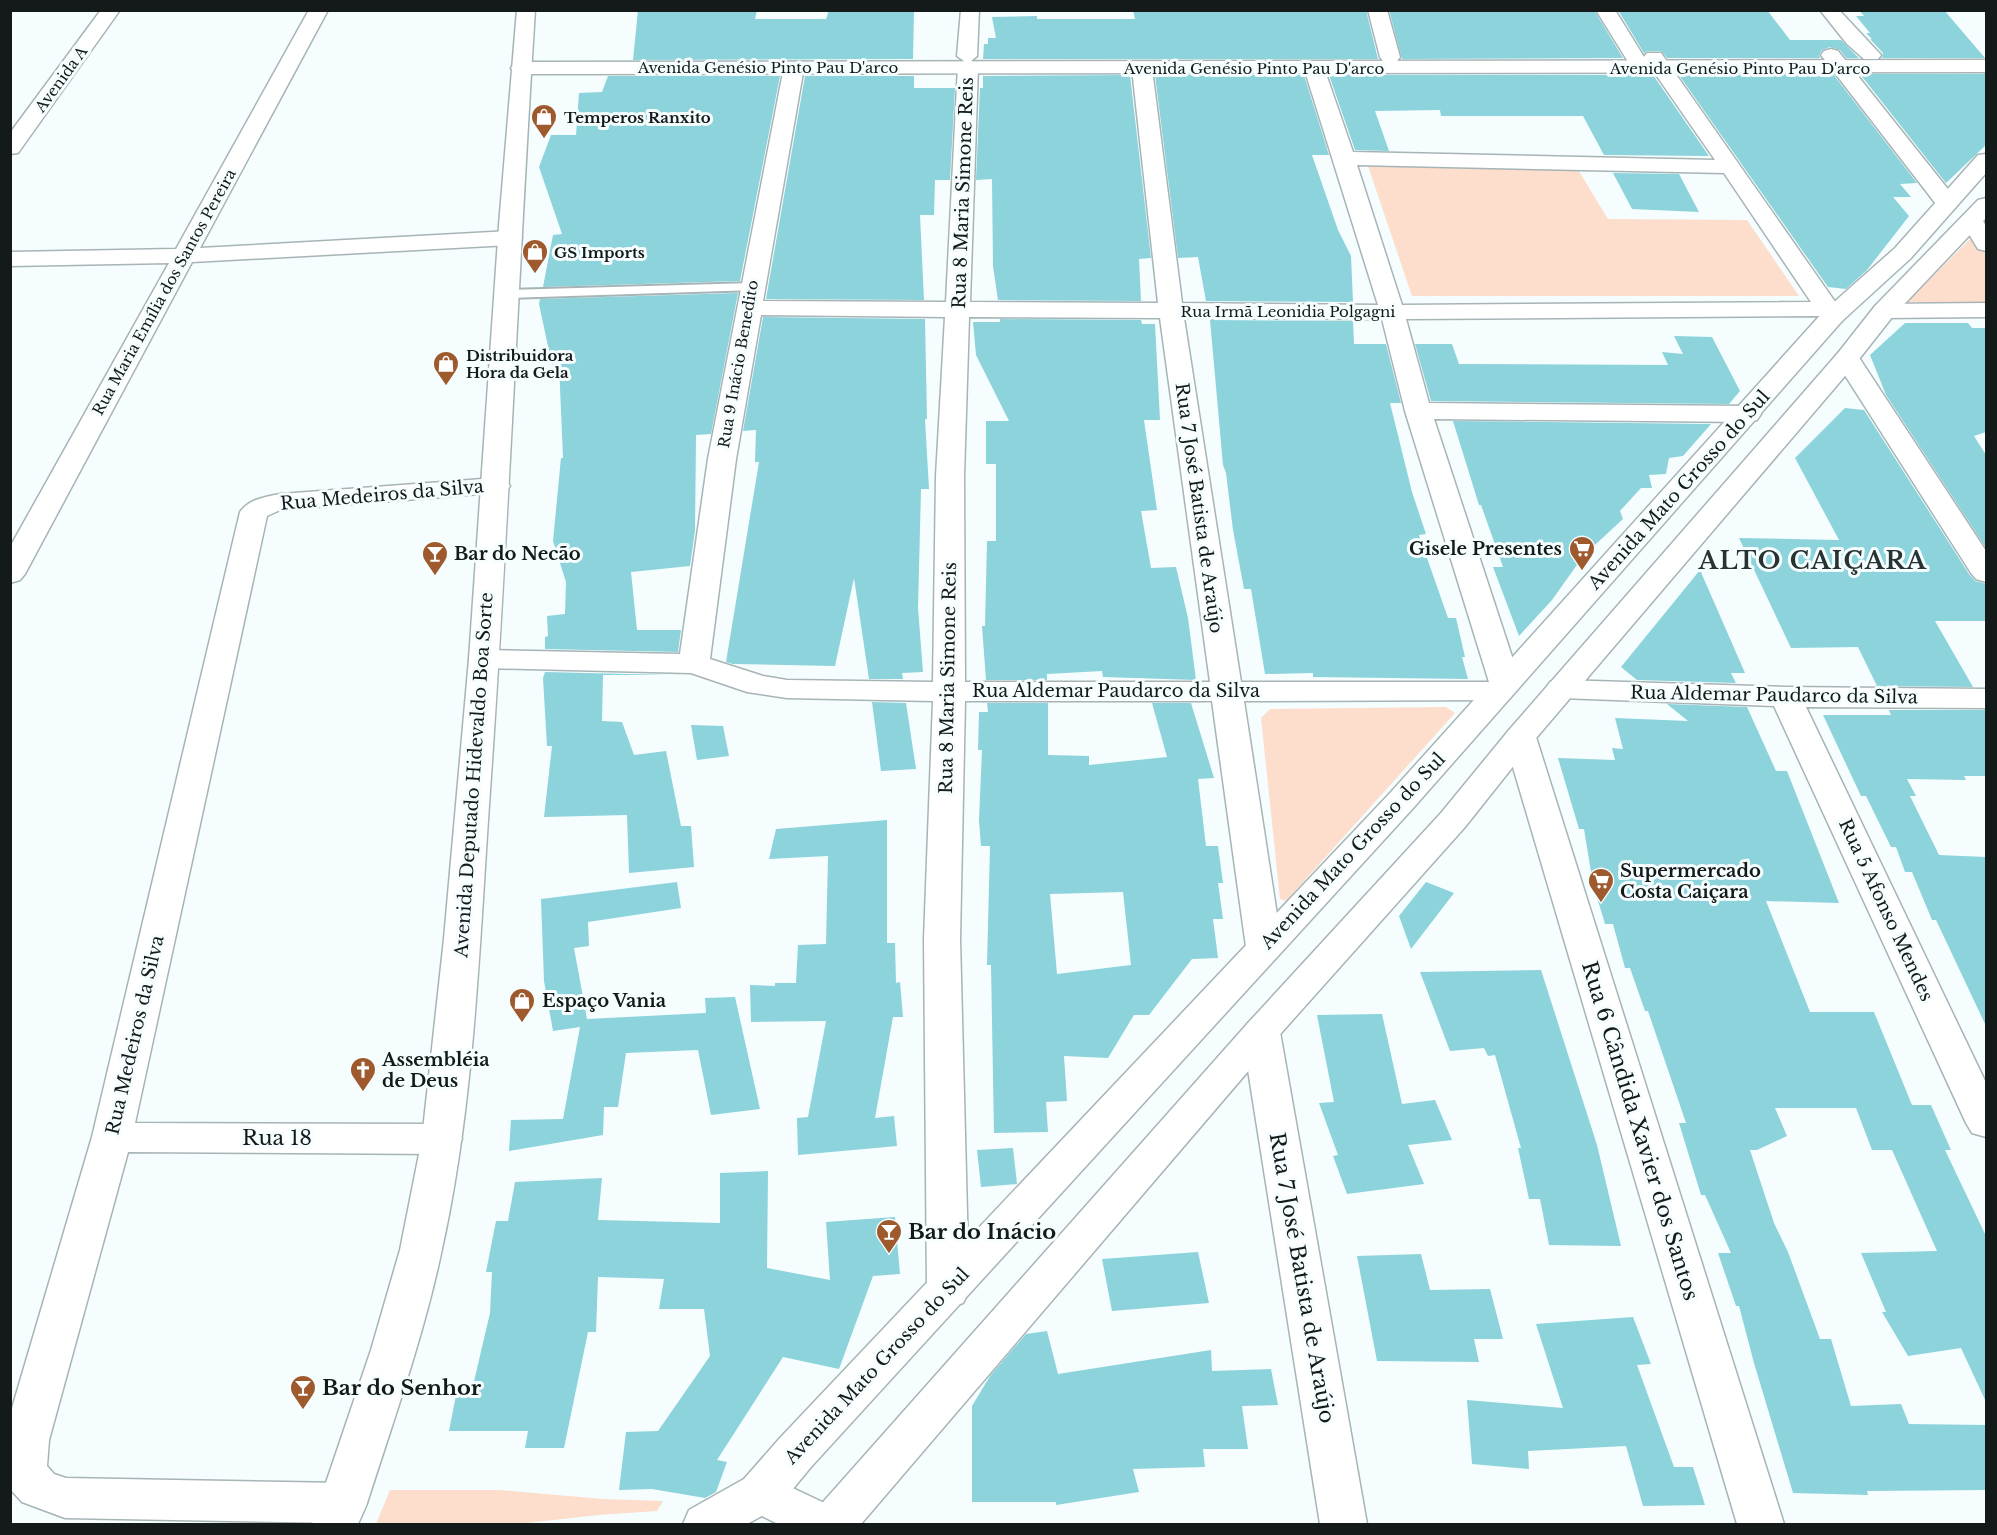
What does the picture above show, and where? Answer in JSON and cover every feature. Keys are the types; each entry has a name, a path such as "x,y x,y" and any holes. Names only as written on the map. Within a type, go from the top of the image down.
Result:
{"street":[{"name":"Avenida A","path":"10,148 111,10"},
{"name":"Rua Maria Emília dos Santos Pereira","path":"10,574 319,10"},
{"name":"Avenida Deputado Hidevaldo Boa Sorte","path":"339,1514 393,1350 418,1261 442,1138 462,939 484,659 526,10"},
{"name":"Rua 8 Maria Simone Reis","path":"948,1291 942,939 950,692 950,476 959,310 970,10"},
{"path":"1377,10 1390,57"},
{"path":"1605,10 1730,167 1830,313"},
{"path":"1829,10 1854,40 1871,55"},
{"name":"Avenida Genésio Pinto Pau D'arco","path":"1837,61 1871,55 1986,55"},
{"name":"Avenida Genésio Pinto Pau D'arco","path":"522,62 1230,62 1390,57 1649,63"},
{"name":"Avenida Genésio Pinto Pau D'arco","path":"522,62 794,67 968,61 1142,69 1230,62 1314,68 1837,61 1986,66"},
{"path":"1837,61 1973,218"},
{"name":"Rua 9 Inácio Benedito","path":"694,664 722,459 794,67"},
{"path":"1314,68 1392,312 1418,411 1502,687"},
{"name":"Rua 7 José Batista de Araújo","path":"1142,69 1171,311 1264,947"},
{"path":"1344,158 1730,167"},
{"name":"Avenida Mato Grosso do Sul","path":"833,1524 1261,1032 1453,820 1520,736 1847,358 1884,311 1973,218 1986,160"},
{"name":"Avenida Mato Grosso do Sul","path":"706,1524 761,1493 795,1453 1403,799 1748,414 1830,313 1903,253 1973,218"},
{"path":"10,259 183,256 510,238"},
{"name":"Rua Irmã Leonidia Polgagni","path":"750,297 959,310 1830,313"},
{"path":"1884,311 1986,310"},
{"path":"1847,358 1986,573"},
{"path":"1418,411 1748,414"},
{"name":"Rua Medeiros da Silva","path":"339,1514 65,1498 38,1488 24,1472 26,1440 112,1137 254,512 264,506 280,502 496,486"},
{"name":"Rua Aldemar Paudarco da Silva","path":"484,659 694,664 758,685 787,689 950,692 1502,687"},
{"name":"Rua Aldemar Paudarco da Silva","path":"1562,689 1786,697 1986,698"},
{"name":"Rua 5 Afonso Mendes","path":"1786,697 1986,1124"},
{"name":"Rua 6 Cândida Xavier dos Santos","path":"1520,736 1761,1524"},
{"path":"1403,799 1453,820"},
{"name":"Rua 7 José Batista de Araújo","path":"1261,1032 1344,1524"},
{"name":"Rua 18","path":"112,1137 442,1138"},
{"path":"761,1493 822,1524"}],"lane":[{"path":"507,294 750,297"}],"shaded area":[{"path":"1367,163 1574,163 1608,219 1747,220 1799,296 1412,296"},
{"path":"1972,237 1986,255 1986,302 1907,302"},
{"path":"1446,707 1455,713 1286,901 1280,899 1261,718 1270,709"},
{"path":"390,1490 499,1490 603,1499 663,1501 657,1511 517,1524 376,1524"}],"building":[{"path":"638,10 757,10 755,19 826,19 829,10 914,10 913,59 633,60"},
{"path":"1133,10 1366,10 1378,59 983,59 984,44 988,44 988,38 996,38 992,17 1135,19"},
{"path":"1389,10 1594,10 1623,58 1402,59"},
{"path":"1618,10 1767,10 1790,40 1841,40 1859,58 1846,58 1840,50 1830,47 1822,50 1820,58 1667,58 1661,51 1644,53"},
{"path":"1859,10 1944,10 1985,58 1882,58 1883,53 1870,39 1872,39 1866,33 1870,33 1856,16 1864,16"},
{"path":"1833,74 1917,183 1900,184 1911,197 1893,197 1909,216 1867,270 1846,289 1828,287 1679,75"},
{"path":"1860,74 1986,74 1986,145 1946,183"},
{"path":"1130,75 1151,258 1139,259 1141,301 998,300 993,266 992,179 976,180 980,88 983,88 983,76"},
{"path":"1155,75 1304,75 1329,155 1312,155 1338,230 1351,256 1353,302 1206,301 1198,257 1178,258"},
{"path":"1329,75 1653,75 1709,156 1604,155 1583,116 1441,116 1440,110 1375,111 1389,151 1355,150"},
{"path":"608,76 780,76 740,281 543,287 553,235 562,234 539,167 551,135 576,135 579,93 602,92"},
{"path":"805,76 914,76 914,88 955,88 950,180 935,180 934,215 920,215 924,300 766,299"},
{"path":"1613,173 1679,174 1699,212 1632,209"},
{"path":"738,293 711,434 696,435 695,531 690,566 631,572 637,630 681,630 678,652 545,649 545,637 548,636 547,616 565,614 566,582 553,541 561,458 563,458 559,364 552,365 539,304 540,299"},
{"path":"763,317 925,319 927,419 925,419 929,489 921,489 918,608 923,672 902,673 903,679 869,679 854,578 835,666 726,662 759,462 755,462 756,430 743,431"},
{"path":"1000,319 1141,320 1142,324 1155,324 1160,420 1144,420 1157,510 1141,511 1151,568 1176,567 1188,618 1196,680 1103,677 1102,671 1047,674 1047,680 986,680 982,626 985,626 987,541 996,541 996,464 986,464 986,421 1009,421 976,355 973,322 1000,322"},
{"path":"1210,320 1353,321 1354,344 1386,344 1401,403 1390,403 1412,492 1426,534 1419,535 1448,618 1456,618 1468,679 1313,677 1313,673 1265,674 1251,589 1244,589 1233,530 1223,465"},
{"path":"1905,323 1968,323 1972,328 1986,328 1986,432 1974,436 1986,455 1986,548 1886,395 1870,355"},
{"path":"1674,336 1712,337 1740,391 1729,404 1431,401 1415,344 1452,344 1459,364 1668,365 1662,352 1683,354"},
{"path":"1845,408 1864,410 1969,574 1975,581 1986,584 1986,621 1935,621 1973,687 1877,686 1858,647 1791,648 1739,538 1839,540 1795,458"},
{"path":"1453,421 1711,424 1683,456 1669,458 1666,474 1649,475 1652,488 1641,488 1620,511 1623,519 1584,555 1552,600 1519,636 1493,567 1503,567 1481,505 1479,505"},
{"path":"1700,570 1745,673 1731,673 1736,683 1637,680 1621,667"},
{"path":"545,672 669,675 603,675 602,721 622,722 634,755 666,751 681,826 691,826 694,867 629,873 627,815 544,817 552,746 547,746 543,678"},
{"path":"872,702 906,703 916,769 881,771"},
{"path":"987,703 1048,703 1048,755 1089,756 1089,765 1167,757 1152,703 1191,703 1214,778 1198,779 1206,846 1218,846 1223,883 1218,883 1223,919 1213,919 1218,958 1192,959 1149,1015 1134,1015 1108,1058 1064,1056 1067,1101 1046,1102 1048,1132 994,1133 991,965 987,965 990,846 981,846 979,820 982,750 978,750 979,712 988,712","holes":["1123,892 1131,965 1057,974 1050,894"]},
{"path":"1667,704 1747,707 1776,771 1787,771 1839,903 1766,901 1810,1012 1874,1012 1912,1105 1931,1105 1951,1150 1945,1150 1986,1236 1986,1402 1961,1348 1908,1356 1882,1312 1886,1312 1861,1253 1937,1251 1892,1150 1872,1150 1856,1108 1775,1108 1787,1136 1757,1150 1750,1150 1774,1223 1788,1252 1820,1339 1831,1339 1851,1406 1901,1404 1909,1424 1986,1425 1986,1490 1867,1491 1868,1495 1793,1493 1739,1306 1736,1306 1718,1253 1731,1253 1705,1195 1701,1195 1679,1123 1686,1123 1648,1011 1645,1011 1630,968 1625,968 1613,924 1605,924 1593,884 1584,829 1579,829 1558,758 1615,760 1612,748 1623,749 1615,718 1688,721"},
{"path":"1889,710 1986,710 1986,776 1964,776 1966,780 1907,779 1916,796 1910,796 1939,855 1986,857 1986,1026 1936,920 1932,920 1912,872 1905,872 1896,847 1891,847 1866,796 1861,796 1823,715 1891,715"},
{"path":"691,725 723,726 729,756 697,760"},
{"path":"887,820 887,943 895,943 896,983 900,982 903,1017 893,1017 875,1118 894,1116 897,1146 798,1155 797,1118 808,1117 826,1021 751,1022 750,985 775,986 775,983 796,983 798,945 826,944 828,856 769,859 776,829"},
{"path":"677,882 681,908 588,922 589,946 574,948 587,1019 706,1013 705,998 735,997 760,1109 711,1115 698,1050 626,1053 618,1107 604,1107 603,1135 509,1151 511,1120 563,1119 580,1027 553,1031 544,981 541,899"},
{"path":"1426,882 1454,893 1411,949 1399,916"},
{"path":"1541,970 1597,1145 1621,1246 1549,1245 1540,1199 1529,1199 1518,1148 1521,1148 1495,1055 1488,1056 1484,1048 1450,1051 1420,972"},
{"path":"1382,1014 1402,1104 1435,1100 1452,1140 1408,1145 1424,1184 1347,1194 1333,1156 1338,1155 1319,1103 1334,1102 1317,1015"},
{"path":"1013,1148 1017,1184 981,1187 977,1150"},
{"path":"768,1171 767,1268 830,1280 826,1222 895,1217 900,1274 873,1276 839,1369 783,1357 717,1460 727,1462 716,1492 705,1498 652,1489 619,1490 626,1432 658,1431 710,1356 704,1309 659,1309 664,1279 598,1277 596,1332 588,1332 564,1448 525,1448 528,1431 449,1431 457,1390 472,1390 490,1313 492,1272 486,1272 496,1221 508,1221 515,1182 602,1178 598,1220 720,1223 720,1173"},
{"path":"1198,1252 1209,1303 1112,1311 1102,1259"},
{"path":"1421,1254 1430,1290 1490,1289 1503,1339 1474,1339 1479,1362 1377,1361 1357,1256"},
{"path":"1633,1317 1651,1364 1637,1365 1674,1467 1693,1467 1705,1505 1643,1506 1626,1446 1528,1451 1529,1469 1472,1464 1467,1400 1563,1408 1536,1324"},
{"path":"1047,1331 1058,1374 1211,1350 1212,1371 1271,1369 1278,1405 1242,1406 1248,1449 1203,1449 1205,1467 1133,1469 1139,1492 1056,1505 1056,1502 972,1502 972,1406 990,1376 1026,1334"}],"place":[{"name":"Temperos Ranxito","path":"544,140"},
{"name":"GS Imports","path":"535,275"},
{"name":"Distribuidora Hora da Gela","path":"446,387"},
{"name":"Gisele Presentes","path":"1582,572"},
{"name":"Bar do Necão","path":"435,577"},
{"name":"Supermercado Costa Caiçara","path":"1601,904"},
{"name":"Espaço Vania","path":"522,1024"},
{"name":"Assembléia de Deus","path":"363,1093"},
{"name":"Bar do Inácio","path":"889,1255"},
{"name":"Bar do Senhor","path":"303,1411"}],"district":[{"name":"ALTO CAIÇARA","path":"1813,560"}]}
